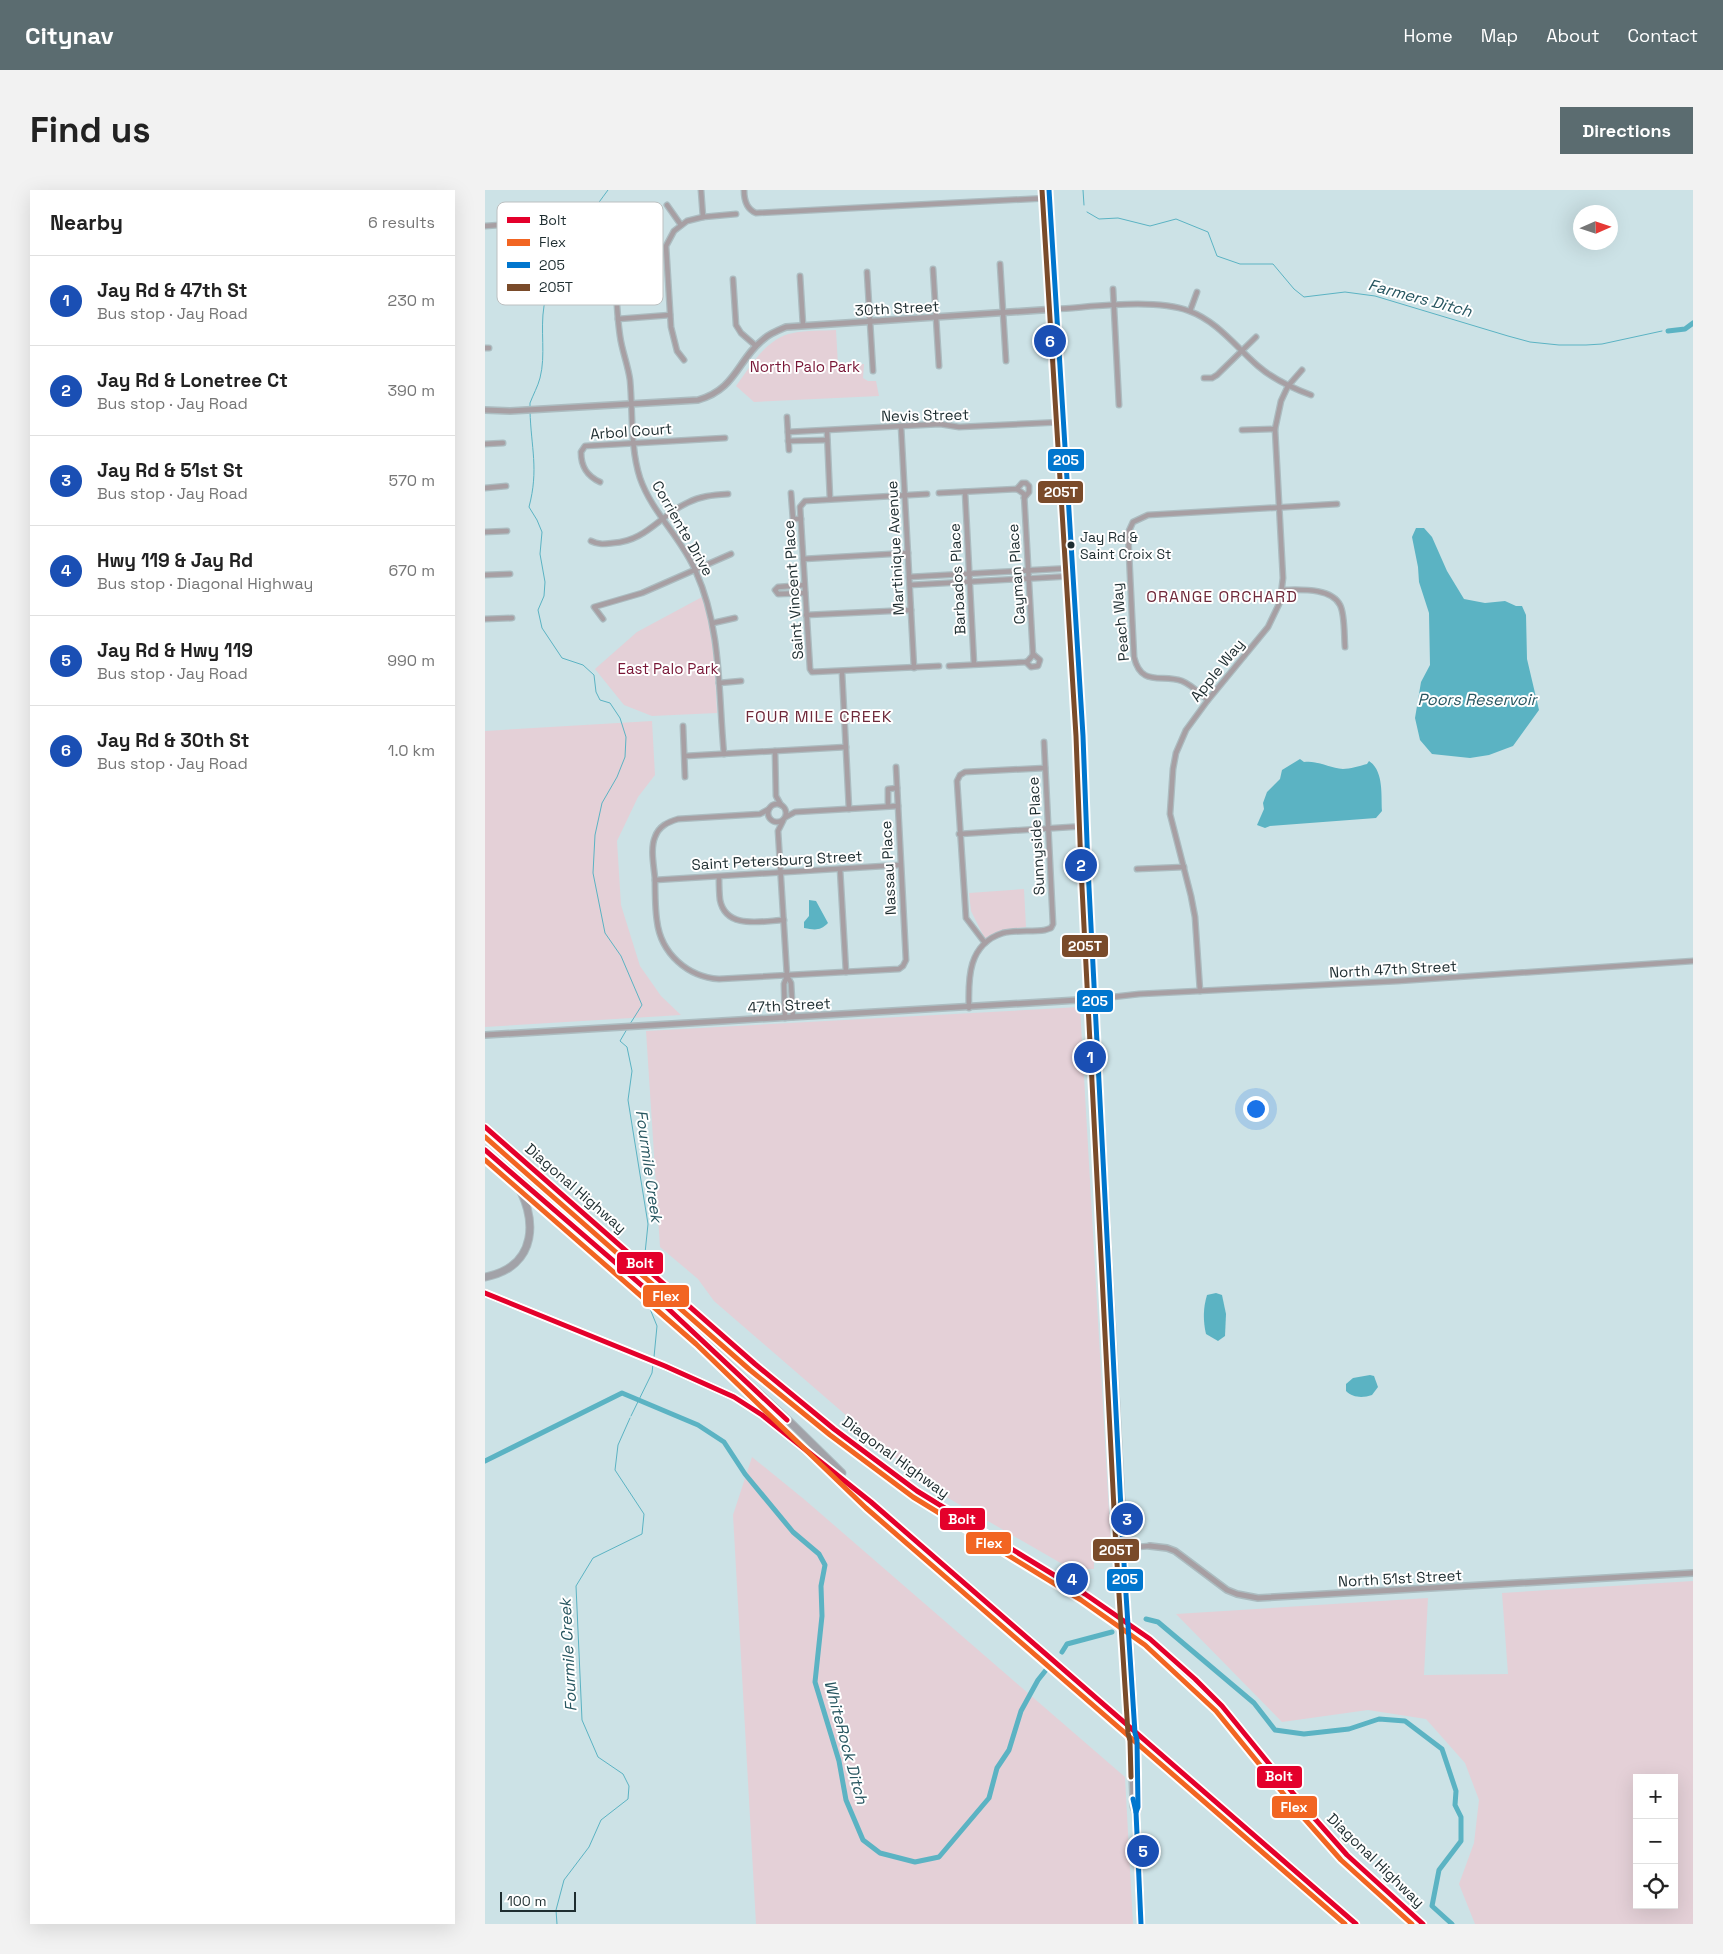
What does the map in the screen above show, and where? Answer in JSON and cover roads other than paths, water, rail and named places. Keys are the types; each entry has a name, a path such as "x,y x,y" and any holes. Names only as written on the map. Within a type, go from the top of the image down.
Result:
{"highway":[{"name":"Diagonal Highway","path":"485,1127 804,1405 887,1469 917,1491 1074,1587 1150,1638 1222,1706 1335,1842 1366,1873 1423,1924"},
{"path":"485,1150 661,1302 791,1423 871,1502"},
{"path":"485,1278 499,1273 514,1263 521,1256 530,1237 530,1216 527,1206 521,1191 508,1171"},
{"path":"485,1293 717,1388 748,1406 871,1502 1356,1924"}],"main road":[{"path":"1128,1623 1137,1740 1139,1807 1136,1812 1141,1924"}],"street":[{"path":"701,190 703,217"},
{"path":"744,190 749,210 756,213 1049,198"},
{"path":"1049,190 1055,309 1073,568 1128,1623"},
{"path":"667,205 681,225"},
{"path":"684,360 677,351 673,339 666,246 674,231 694,218 736,214"},
{"path":"1000,264 1006,362"},
{"path":"933,268 939,366"},
{"path":"867,272 873,371"},
{"path":"800,276 803,325"},
{"path":"733,279 736,325 741,333 756,346"},
{"path":"1113,289 1119,405"},
{"path":"1190,311 1197,292"},
{"name":"Corriente Drive","path":"617,305 620,338 628,367 634,442 640,477 655,507 677,537 696,570 713,623 717,645 724,754"},
{"name":"30th Street","path":"485,410 525,410 698,400 707,397 726,385 756,346 774,332 786,327 1055,309 1161,305 1190,311 1222,331 1258,366 1288,386 1311,395"},
{"path":"618,319 670,315"},
{"path":"1204,378 1217,376 1256,337"},
{"name":"Apple Way","path":"1199,991 1195,917 1170,814 1173,769 1180,741 1208,700 1267,627 1277,608 1283,578 1275,429 1281,401 1288,386 1302,370"},
{"path":"787,417 789,450"},
{"name":"Nevis Street","path":"788,432 940,424 959,427 1063,422"},
{"name":"Martinique Avenue","path":"901,426 914,668"},
{"path":"1242,430 1275,429"},
{"path":"827,431 830,499 927,494"},
{"name":"Arbol Court","path":"600,482 591,478 586,472 581,459 582,449 585,446 725,438"},
{"path":"788,441 827,440"},
{"path":"485,444 503,443"},
{"path":"939,493 1017,489 1022,483 1026,483 1029,486 1029,492 1023,495 1017,489"},
{"path":"485,488 506,486"},
{"path":"791,492 793,519 801,519"},
{"name":"Barbados Place","path":"965,492 974,664"},
{"path":"591,541 597,544 626,541 649,531 683,505 700,497 728,494"},
{"name":"Cayman Place","path":"1023,495 1033,654"},
{"name":"Saint Vincent Place","path":"830,499 805,501 800,507 806,615 810,669 816,673 842,672"},
{"name":"Peach Way","path":"1208,700 1188,684 1174,680 1151,678 1139,670 1136,665 1133,657 1128,559 1128,533 1130,528 1138,518 1148,515 1337,504"},
{"path":"485,532 507,532"},
{"path":"803,560 908,553"},
{"path":"603,619 594,607 643,594 731,554"},
{"path":"909,577 1073,568"},
{"path":"485,575 510,574"},
{"path":"910,585 1073,576"},
{"path":"805,585 778,586 775,590 779,594 805,593"},
{"path":"1282,590 1325,592 1335,598 1342,610 1345,647"},
{"path":"806,615 911,610"},
{"path":"485,619 512,618"},
{"path":"713,623 735,618"},
{"path":"949,666 1026,662 1031,660 1033,654 1040,660 1038,666 1031,667 1026,662"},
{"path":"849,809 842,672 939,666"},
{"path":"719,683 741,681"},
{"path":"683,726 685,777"},
{"name":"Sunnyside Place","path":"985,943 1005,933 1045,930 1051,928 1054,921 1044,742"},
{"path":"685,756 846,747"},
{"path":"775,751 777,796 783,806 784,819 779,831 787,976 784,984 785,1018"},
{"name":"Nassau Place","path":"846,972 893,970 903,966 905,960 896,768"},
{"path":"969,1008 968,982 970,971 975,956 985,943 966,918 957,781 959,775 965,772 1045,768"},
{"path":"887,806 888,789 897,788"},
{"path":"777,796 771,808 771,820 779,831"},
{"path":"795,812 783,806 771,808 760,814 678,819 669,822 659,830 653,843 655,880 659,932 668,951 681,965 700,976 713,979 846,972 840,869"},
{"path":"760,814 779,822 795,812 897,806"},
{"path":"959,834 1087,826"},
{"name":"Saint Petersburg Street","path":"655,880 900,865"},
{"path":"1137,869 1184,867"},
{"path":"719,876 720,900 725,912 730,916 745,922 784,920"},
{"name":"North 47th Street","path":"1095,1000 1139,994 1424,980 1693,961"},
{"path":"787,976 791,983 793,1017"},
{"name":"47th Street","path":"485,1034 1095,1000"},
{"name":"North 51st Street","path":"1123,1548 1150,1546 1167,1548 1175,1551 1227,1590 1258,1598 1693,1573"}],"water":[{"name":"Poors Reservoir","path":"1416,528 1424,528 1432,537 1447,571 1464,599 1485,603 1505,601 1516,606 1522,606 1526,615 1527,659 1539,710 1513,746 1489,755 1470,758 1432,754 1420,740 1415,718 1421,682 1430,665 1429,613 1419,582 1412,537"},
{"path":"1300,759 1304,762 1314,762 1343,769 1367,764 1369,761 1374,765 1379,777 1382,811 1376,818 1270,826 1265,828 1257,825 1264,809 1263,803 1267,792 1280,779 1282,770"},
{"path":"809,900 816,901 828,923 820,929 804,928 804,922 809,916"},
{"path":"1216,1293 1222,1295 1226,1314 1225,1336 1218,1341 1206,1334 1204,1319 1207,1295"},
{"path":"1374,1376 1378,1387 1372,1395 1358,1397 1346,1391 1346,1384 1353,1378"}],"waterway":[{"path":"599,202 608,190"},
{"name":"Farmers Ditch","path":"1083,190 1084,205"},
{"name":"Farmers Ditch","path":"1087,212 1099,219 1118,218 1150,226 1176,219 1208,232 1217,256 1240,264 1273,264 1294,289 1304,297 1345,292 1375,296 1530,342 1559,345 1602,344 1662,331"},
{"path":"530,407 542,369 544,305"},
{"name":"Farmers Ditch","path":"1668,331 1685,329 1693,323"},
{"path":"530,411 534,481 529,507 542,532 540,554 545,582 544,596 538,610 542,628 562,658 583,665 594,675 596,692 600,700 610,703 620,718 626,737 625,757 617,777 602,803 595,835 593,873 605,933 621,956 642,1005 630,1024"},
{"name":"Fourmile Creek","path":"627,1029 620,1041 627,1047 632,1071 628,1100 648,1224 644,1263"},
{"name":"Fourmile Creek","path":"644,1272 645,1285"},
{"name":"Fourmile Creek","path":"645,1291 646,1299 657,1326 654,1357"},
{"name":"Fourmile Creek","path":"631,1416 652,1373 653,1364"},
{"name":"WhiteRock Ditch","path":"485,1461 622,1393 698,1425 724,1442 745,1474 793,1532 819,1554 825,1565 821,1586 822,1616 815,1682 839,1761 846,1800 863,1840 880,1853 915,1862 939,1857 989,1798 997,1768 1009,1750 1021,1711 1038,1680 1046,1670"},
{"name":"Fourmile Creek","path":"557,1924 556,1910 564,1880 589,1847 601,1820 628,1799 629,1786 623,1774 598,1757 582,1720 576,1586 593,1558 642,1534 644,1514 615,1470 618,1445 630,1418"},
{"name":"WhiteRock Ditch","path":"1146,1619 1158,1622 1254,1703 1275,1730 1304,1734 1349,1729 1379,1719 1405,1721 1442,1749 1456,1791 1455,1805 1461,1817 1461,1841 1439,1870 1432,1906 1452,1924"},
{"name":"WhiteRock Ditch","path":"1062,1652 1067,1644 1112,1632"}],"place":[{"name":"Jay Rd & 30th St","path":"1050,341"},
{"name":"Jay Rd & Saint Croix St","path":"1071,545"},
{"name":"Jay Rd & Lonetree Ct","path":"1081,865"},
{"name":"Jay Rd & 47th St","path":"1090,1057"},
{"name":"Jay Rd & 51st St","path":"1127,1519"},
{"name":"Hwy 119 & Jay Rd","path":"1072,1579"},
{"name":"Jay Rd & Hwy 119","path":"1143,1851"}],"district":[{"name":"ORANGE ORCHARD","path":"1222,596"},
{"name":"FOUR MILE CREEK","path":"819,716"}],"park label":[{"name":"North Palo Park","path":"805,366"},
{"name":"East Palo Park","path":"668,668"}]}
